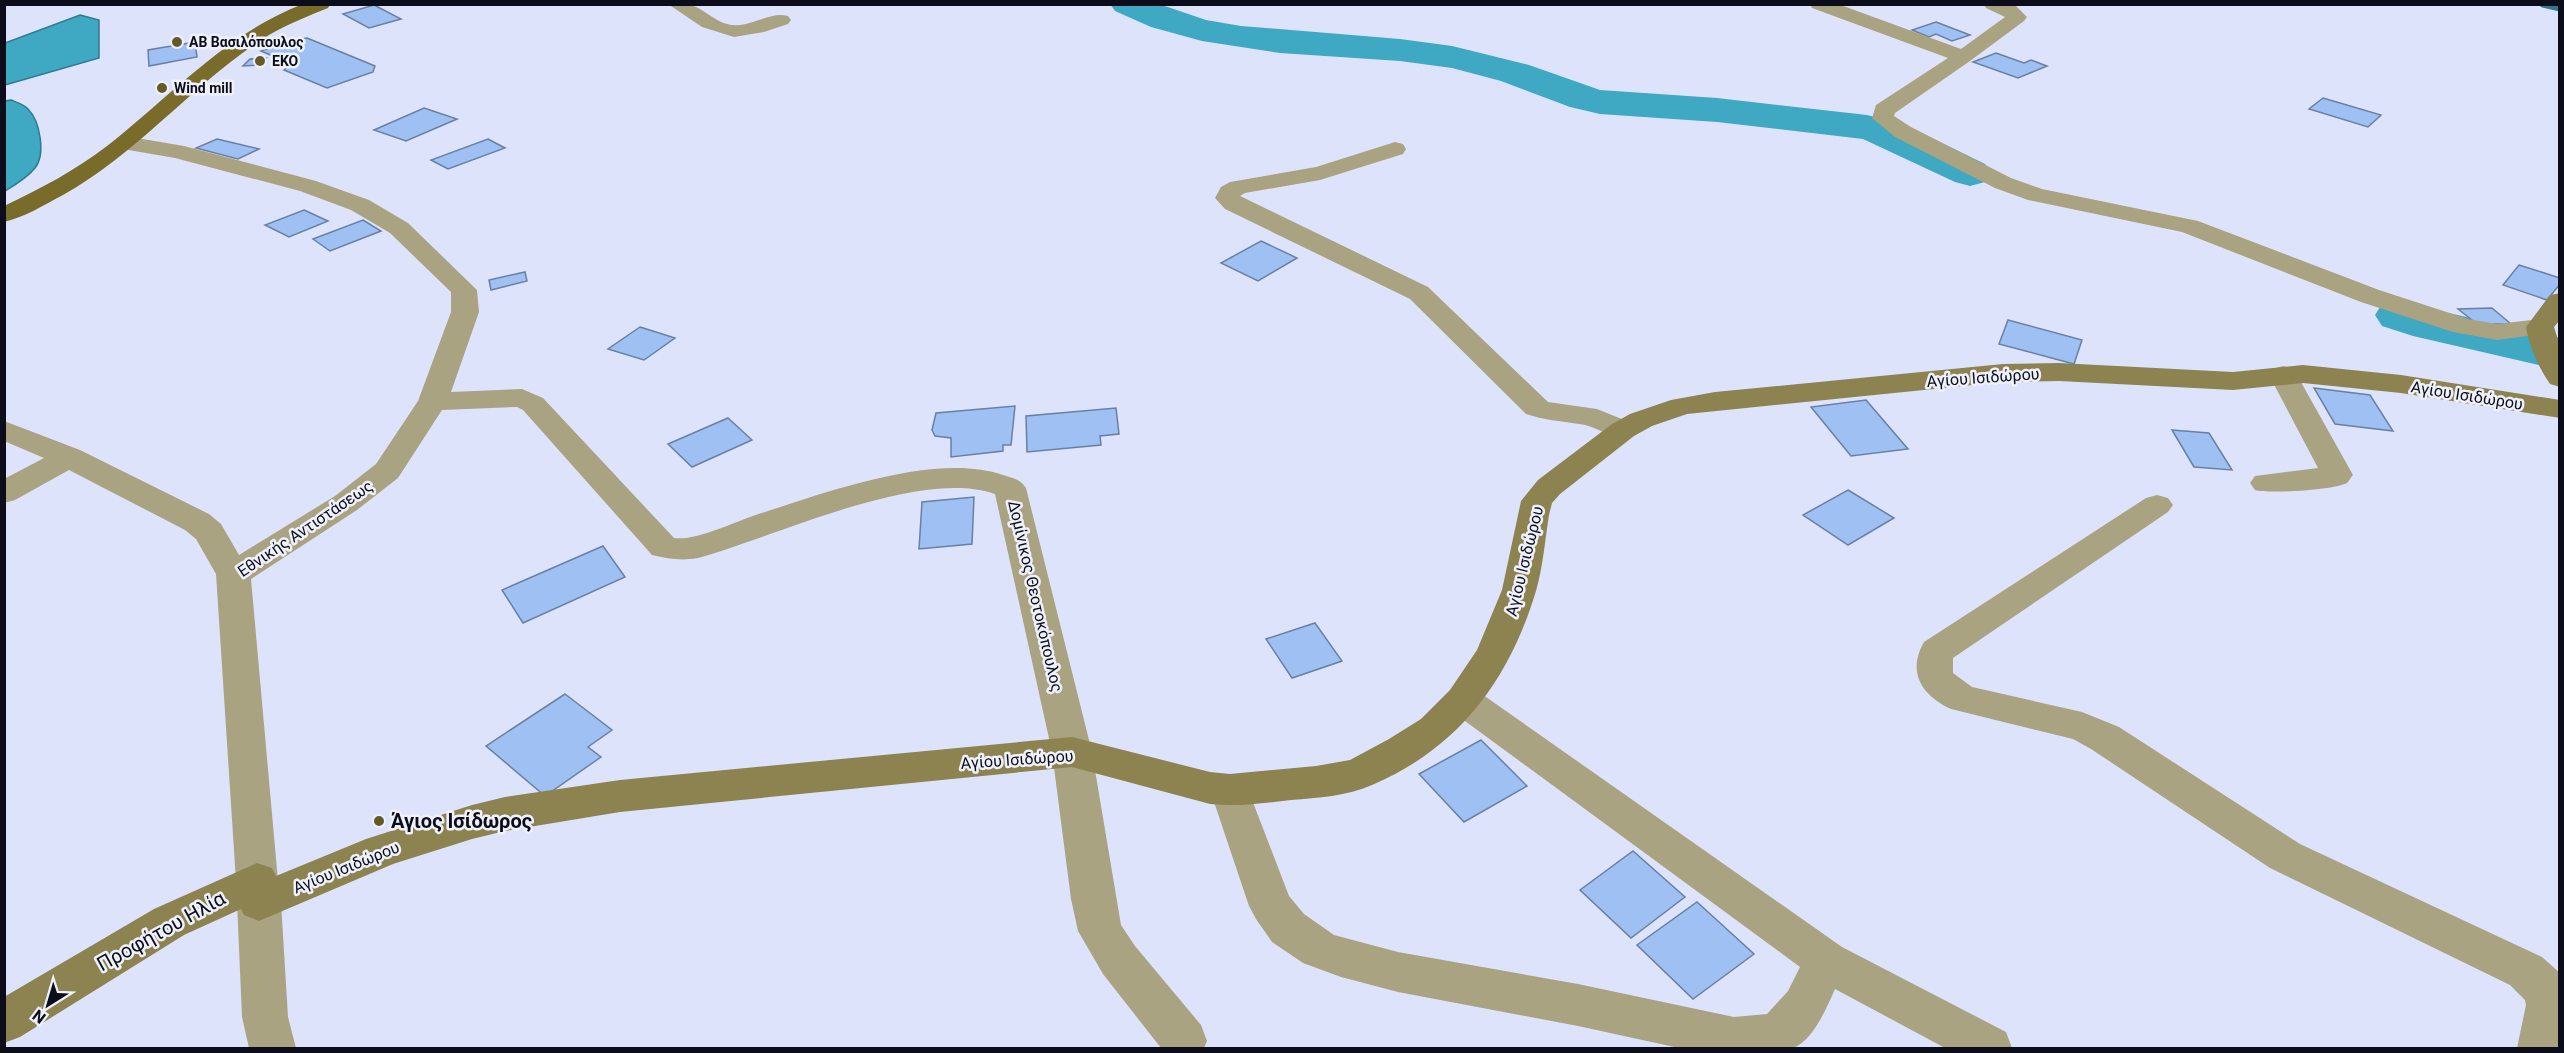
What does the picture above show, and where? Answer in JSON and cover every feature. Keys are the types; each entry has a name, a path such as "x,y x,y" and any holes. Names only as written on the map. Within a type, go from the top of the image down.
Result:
{"main road":[{"path":"4,215 72,180 125,143 250,38 290,16 321,4"}],"street":[{"path":"677,4 717,28 729,31 743,31 781,20"},
{"path":"1820,4 1963,57"},
{"path":"1993,4 2009,10 2017,17 1963,57 1884,110 1883,118 1887,123 2003,183 2036,195 2189,226 2370,296 2463,326 2497,332 2552,359 2559,301"},
{"name":"Εθνικής Αντιστάσεως","path":"125,143 176,150 308,186 360,205 399,228 464,290 466,297 465,312 433,400 387,471 310,527 233,574 258,891 265,1017 272,1048"},
{"path":"1395,149 1320,173 1239,187 1229,192 1227,198 1234,204 1419,293 1537,408 1552,413 1586,415 1623,430"},
{"name":"Αγίου Ισιδώρου","path":"258,891 504,814 620,796 1072,752 1210,788 1230,790 1316,782 1358,774 1403,750 1435,729 1463,700 1487,667 1509,619 1519,590 1528,533 1537,501 1549,487 1623,430 1661,412 1707,402 2003,374 2060,372 2233,381 2283,375 2320,375 2559,409"},
{"path":"2266,483 2337,475 2283,375"},
{"name":"Δομίνικος Θεοτοκόπουλος","path":"433,400 522,399 533,404 664,547 681,550 698,547 902,483 983,477 1000,481 1010,488 1072,752 1093,899 1100,931 1119,960 1184,1041"},
{"path":"4,430 69,457 198,522 209,532 233,574"},
{"path":"4,493 69,457"},
{"path":"2157,505 1937,651 1934,659 1934,672 1941,686 1952,695 1964,699 2082,727 2105,738 2285,856 2526,971 2546,988 2549,1002 2540,1048"},
{"path":"1463,700 1826,961 1989,1048"},
{"path":"1230,790 1270,906 1288,928 1319,949 1341,957 1398,972 1578,1005 1734,1039 1767,1036 1782,1031 1804,1006 1826,961"},
{"name":"Προφήτου Ηλία","path":"4,1022 169,922 258,891"}],"water":[{"path":"80,15 99,20 99,58 5,85 5,43"},
{"path":"11,100 25,106 32,114 36,121 41,146 35,168 25,178 5,191 5,101"}],"building":[{"path":"374,5 401,19 369,28 343,14"},
{"path":"1936,22 1970,35 1952,41 1936,34 1929,37 1912,30"},
{"path":"307,38 375,66 373,72 327,88 284,70 292,64 261,51 279,42"},
{"path":"195,42 197,57 149,66 148,50"},
{"path":"1996,53 2024,63 2031,60 2047,66 2018,78 1973,62"},
{"path":"266,58 259,65 243,66 250,59"},
{"path":"2323,98 2381,115 2368,127 2309,109"},
{"path":"424,108 457,119 406,141 374,130"},
{"path":"217,139 259,149 238,159 196,148"},
{"path":"488,139 505,148 448,169 431,160"},
{"path":"304,210 328,221 289,237 265,225"},
{"path":"363,220 381,231 330,251 313,239"},
{"path":"1261,241 1297,258 1258,281 1221,263"},
{"path":"2519,265 2560,278 2560,284 2547,300 2503,285"},
{"path":"525,272 527,281 491,290 489,280"},
{"path":"2492,308 2511,324 2477,324 2458,309"},
{"path":"2008,320 2082,340 2074,364 1999,344"},
{"path":"640,327 675,338 644,360 608,349"},
{"path":"2314,388 2370,395 2393,431 2335,424"},
{"path":"1866,400 1908,449 1851,456 1811,407"},
{"path":"1015,406 1011,445 1003,445 1003,451 951,457 951,438 935,436 932,430 936,413"},
{"path":"1116,408 1119,434 1100,436 1101,445 1027,452 1026,416"},
{"path":"728,418 752,440 692,467 668,444"},
{"path":"2172,430 2209,433 2232,470 2194,467"},
{"path":"1848,490 1894,518 1848,545 1803,515"},
{"path":"974,497 972,544 919,549 922,502"},
{"path":"603,546 625,577 523,623 502,590"},
{"path":"1315,623 1342,661 1292,678 1266,639"},
{"path":"565,694 612,730 588,747 601,757 545,796 486,746"},
{"path":"1481,740 1527,786 1464,822 1419,774"},
{"path":"1633,851 1685,897 1631,938 1580,890"},
{"path":"1697,902 1754,954 1693,999 1637,945"}],"waterway":[{"path":"1127,4 1164,20 1241,37 1280,42 1400,50 1464,60 1540,81 1592,101 1717,110 1867,127 1888,133 1970,173"},
{"path":"2543,4 2560,8"},
{"path":"2400,315 2431,325 2560,354"}],"place":[{"name":"ΑΒ Βασιλόπουλος","path":"177,42"},
{"name":"EKO","path":"260,61"},
{"name":"Wind mill","path":"162,88"},
{"name":"Άγιος Ισίδωρος","path":"379,821"}]}
